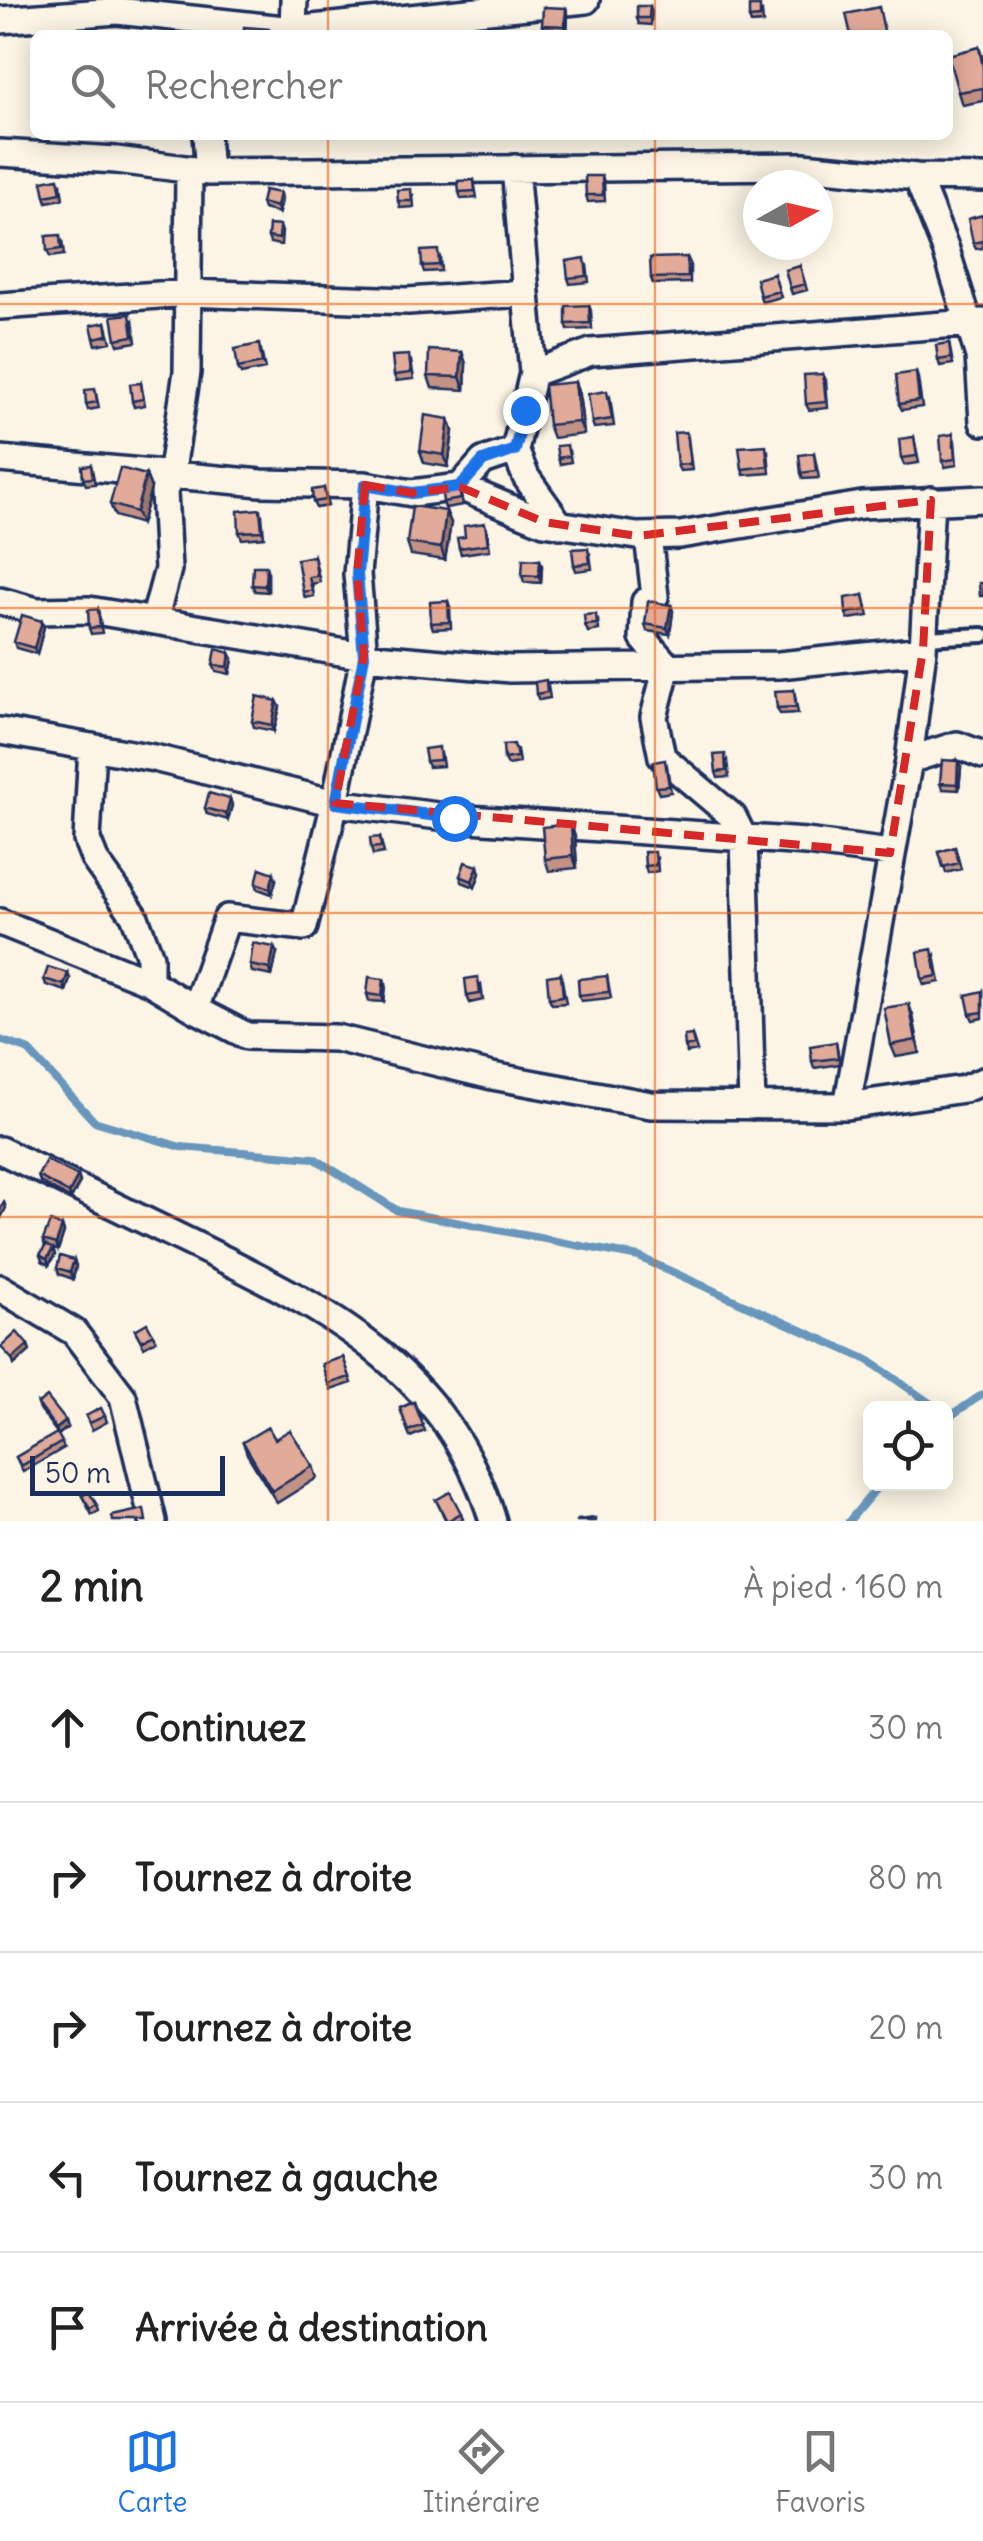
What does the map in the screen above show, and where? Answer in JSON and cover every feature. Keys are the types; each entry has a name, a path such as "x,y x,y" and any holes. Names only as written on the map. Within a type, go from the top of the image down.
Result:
{"street":[{"path":"293,30 294,0"},
{"path":"0,20 117,5 204,27 293,30 435,8 586,0"},
{"path":"154,621 168,569 164,491 171,476 188,372 188,293 205,140"},
{"path":"0,153 116,160 199,172 803,166 918,178 983,178"},
{"path":"516,168 532,373 515,450 526,477 560,525"},
{"path":"918,178 977,322 983,422"},
{"path":"0,306 188,293 408,301 524,293"},
{"path":"532,373 591,352 977,322"},
{"path":"460,487 483,461 515,450"},
{"path":"0,460 171,476 365,485 412,493 460,487 489,503 560,525 648,536 680,535 862,505 983,499"},
{"path":"195,1009 227,918 304,927 336,803 364,656 357,574 365,485"},
{"path":"847,1106 909,760 924,644 931,500"},
{"path":"648,536 655,596 645,602 643,638 667,666"},
{"path":"0,600 37,611 88,610 364,656 510,668 810,663 924,644"},
{"path":"667,666 654,717 662,758 732,817 744,840 752,1106"},
{"path":"0,731 92,747 336,803 454,818 890,853"},
{"path":"909,760 958,745 983,754"},
{"path":"92,747 87,840 95,860 134,915 150,957 150,982"},
{"path":"0,922 150,982 247,1036 336,1038 604,1098 652,1105 847,1106 964,1089 983,1081"},
{"path":"0,1150 342,1321 394,1364 452,1430 469,1460 492,1521"},
{"path":"0,1288 74,1332 123,1397 152,1521"}],"lane":[{"path":"924,644 983,635"}],"highlighted area":[{"path":"365,485 412,493 460,487 544,522 637,536 931,500 923,650 890,853 335,803 364,656 357,574"}],"building":[{"path":"637,6 650,6 649,18 637,18"},
{"path":"749,6 760,6 760,17 749,18"},
{"path":"543,7 566,8 565,26 542,25"},
{"path":"879,7 884,30 850,30 846,14"},
{"path":"979,47 983,88 958,92 953,54"},
{"path":"585,176 602,176 603,195 586,195"},
{"path":"58,178 61,193 45,196 42,181"},
{"path":"474,180 475,191 459,192 458,181"},
{"path":"411,189 412,201 398,201 397,190"},
{"path":"264,190 280,193 277,207 261,203"},
{"path":"983,215 983,241 973,243 968,219"},
{"path":"269,225 280,226 279,239 268,237"},
{"path":"60,235 61,249 47,251 46,236"},
{"path":"438,250 439,265 422,266 421,251"},
{"path":"687,257 688,277 651,278 650,258"},
{"path":"585,258 587,276 568,278 566,261"},
{"path":"800,266 805,284 790,288 785,270"},
{"path":"774,274 779,291 760,296 756,279"},
{"path":"589,305 590,323 566,324 566,306"},
{"path":"130,314 133,336 116,339 112,316"},
{"path":"106,322 108,335 94,338 91,325"},
{"path":"949,343 951,358 938,360 936,345"},
{"path":"259,344 262,363 238,368 235,349"},
{"path":"429,350 462,352 460,377 428,376"},
{"path":"409,355 411,373 394,375 392,356"},
{"path":"916,372 919,401 899,404 896,375"},
{"path":"823,374 826,402 806,404 804,375"},
{"path":"575,382 579,422 548,425 544,385"},
{"path":"141,383 143,399 132,401 130,384"},
{"path":"95,389 97,402 86,404 85,390"},
{"path":"607,391 612,419 592,422 588,394"},
{"path":"425,415 449,419 444,455 420,451"},
{"path":"686,432 690,464 677,465 674,433"},
{"path":"953,434 955,459 942,461 940,436"},
{"path":"914,437 917,456 901,458 899,439"},
{"path":"567,445 569,456 558,458 556,446"},
{"path":"766,445 768,466 742,469 739,447"},
{"path":"814,453 816,471 801,473 799,455"},
{"path":"91,465 93,478 83,479 82,466"},
{"path":"120,468 146,475 136,512 110,504"},
{"path":"458,483 461,499 443,502 441,486"},
{"path":"324,488 326,500 313,502 312,490"},
{"path":"412,506 446,511 441,548 407,543"},
{"path":"260,509 262,531 239,532 238,511"},
{"path":"485,523 488,544 459,548 457,538 465,537 464,526"},
{"path":"588,548 590,563 574,565 572,549"},
{"path":"314,556 317,576 309,577 312,590 303,592 297,559"},
{"path":"523,559 540,560 539,576 522,575"},
{"path":"253,566 266,566 265,586 252,585"},
{"path":"864,595 867,610 846,613 845,598"},
{"path":"448,601 449,622 431,623 430,602"},
{"path":"648,601 671,605 667,628 645,624"},
{"path":"98,609 100,627 89,628 88,610"},
{"path":"596,614 597,624 585,625 584,615"},
{"path":"22,615 42,621 34,648 14,642"},
{"path":"216,649 230,653 228,667 213,665"},
{"path":"546,680 547,692 536,694 535,682"},
{"path":"794,690 796,707 777,708 775,691"},
{"path":"257,696 277,701 272,725 252,721"},
{"path":"514,744 517,757 504,759 503,745"},
{"path":"439,747 440,760 426,761 424,749"},
{"path":"725,754 726,771 716,772 714,755"},
{"path":"665,760 669,786 656,787 653,762"},
{"path":"942,760 958,761 957,784 940,783"},
{"path":"209,793 230,799 226,814 205,808"},
{"path":"571,824 573,856 545,859 542,827"},
{"path":"380,837 381,847 371,848 370,838"},
{"path":"955,847 959,863 943,867 939,852"},
{"path":"644,852 655,852 656,865 645,866"},
{"path":"465,862 478,866 472,881 460,876"},
{"path":"260,868 274,873 270,888 256,883"},
{"path":"253,943 274,947 270,969 250,965"},
{"path":"932,949 937,976 922,979 918,952"},
{"path":"48,967 68,973 64,985 44,979"},
{"path":"561,974 563,996 549,998 547,976"},
{"path":"607,976 609,992 579,995 578,979"},
{"path":"369,977 384,979 382,996 367,994"},
{"path":"478,977 480,994 467,996 465,979"},
{"path":"983,991 983,1012 970,1014 966,995"},
{"path":"909,1004 916,1040 891,1045 884,1008"},
{"path":"692,1035 694,1045 685,1047 684,1036"},
{"path":"836,1042 838,1058 812,1061 810,1046"},
{"path":"46,1160 78,1176 69,1193 38,1176"},
{"path":"50,1222 62,1226 56,1244 43,1240"},
{"path":"46,1245 53,1249 47,1259 40,1255"},
{"path":"60,1256 74,1260 70,1272 57,1268"},
{"path":"147,1323 153,1334 141,1341 135,1330"},
{"path":"17,1332 28,1345 12,1359 1,1347"},
{"path":"343,1357 350,1377 328,1384 322,1364"},
{"path":"47,1397 66,1421 56,1429 38,1404"},
{"path":"414,1402 423,1425 408,1431 400,1408"},
{"path":"101,1408 105,1416 90,1423 86,1416"},
{"path":"268,1427 275,1439 290,1430 313,1466 272,1491 243,1442"},
{"path":"57,1433 62,1442 21,1466 16,1457"},
{"path":"89,1492 97,1505 90,1509 82,1496"},
{"path":"450,1492 461,1513 447,1521 436,1500"},
{"path":"144,1509 146,1521 113,1521 112,1516"}],"waterway":[{"path":"0,1040 27,1049 94,1121 181,1147 314,1158 398,1211 639,1257 868,1360 927,1401"},
{"path":"953,1414 983,1394"},
{"path":"849,1521 874,1491"}],"route":[{"path":"454,818 336,803 364,656 357,574 365,485 412,493 460,487 466,484 470,471 483,461 497,453 515,450 525,410"}]}
